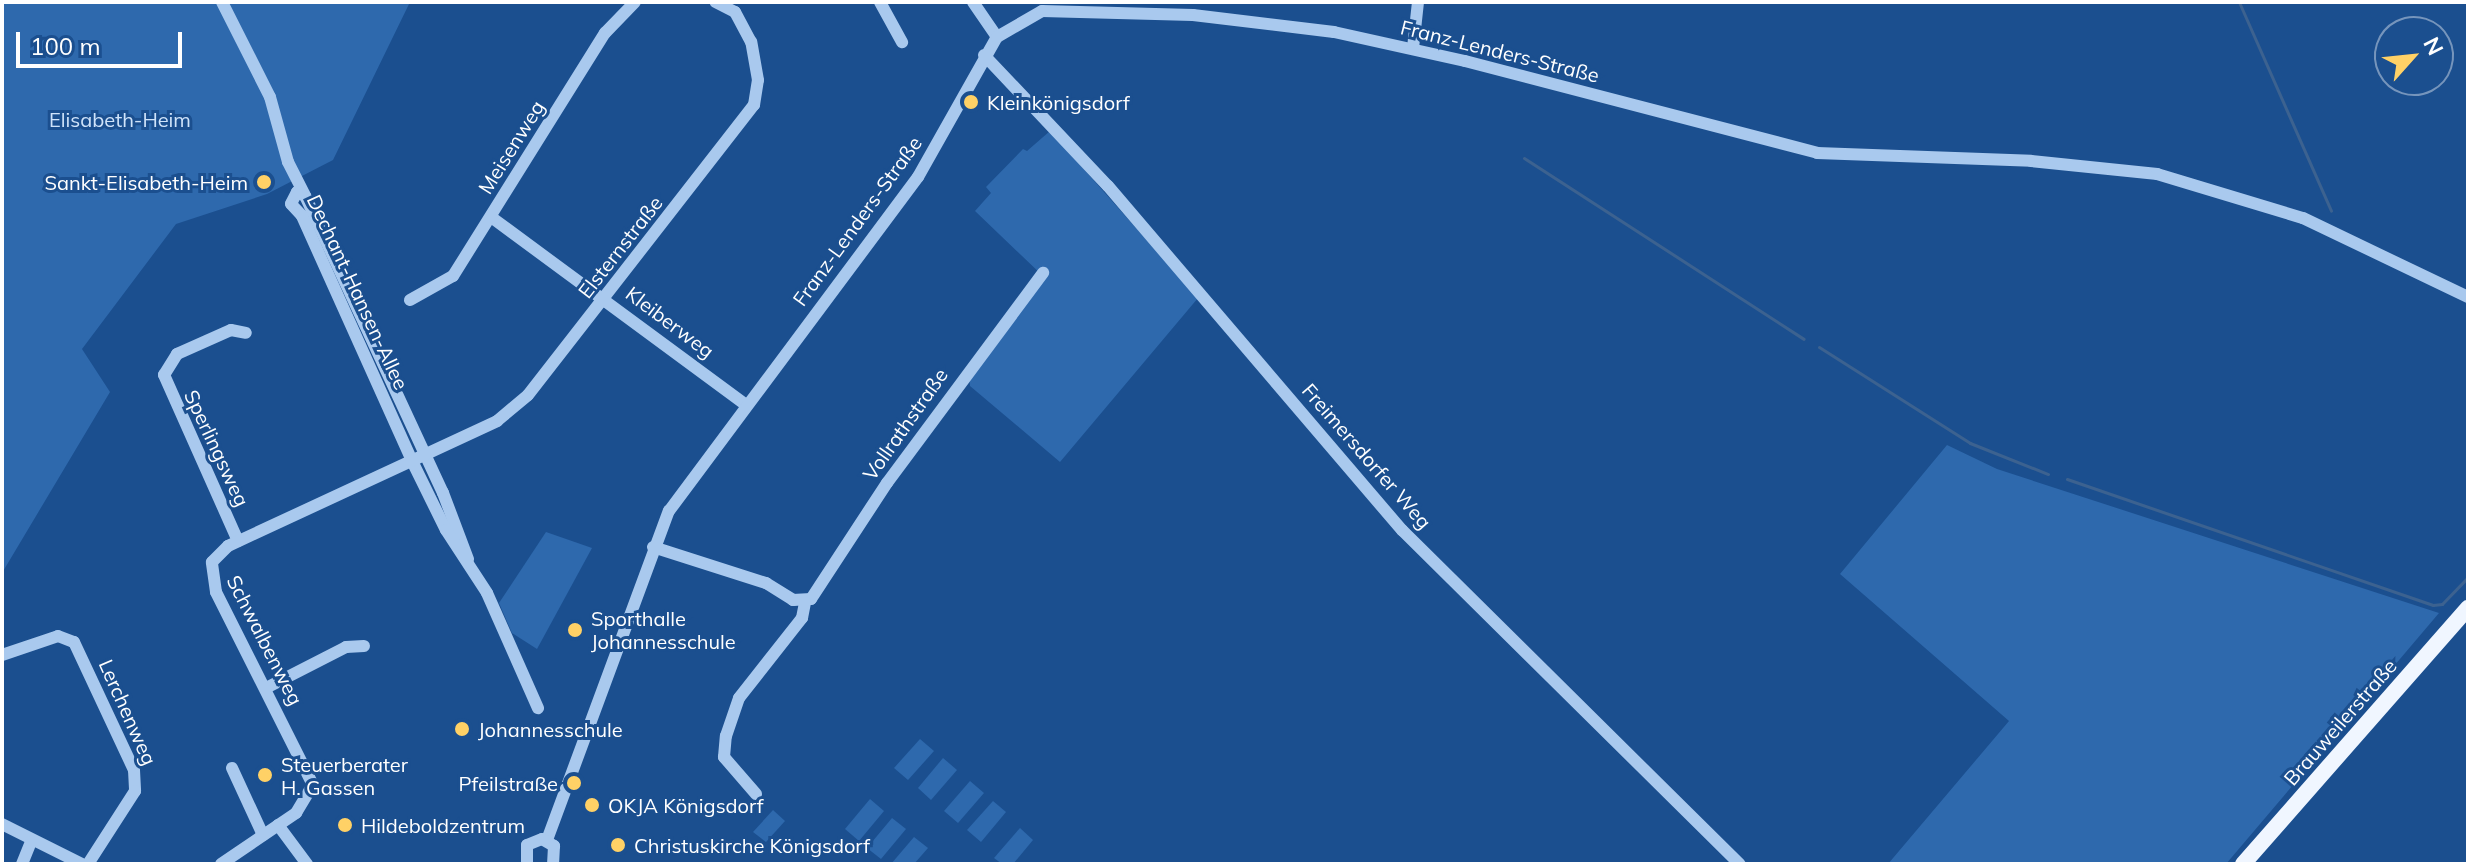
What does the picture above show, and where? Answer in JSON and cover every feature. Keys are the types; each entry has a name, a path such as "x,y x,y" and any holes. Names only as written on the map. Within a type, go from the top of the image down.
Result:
{"main road":[{"name":"Brauweilerstraße","path":"2243,864 2468,608"}],"street":[{"path":"222,2 270,97 288,162 305,196"},
{"name":"Meisenweg","path":"410,300 453,276 605,33 635,2"},
{"path":"880,2 902,42"},
{"path":"973,2 997,37"},
{"path":"1413,48 1418,2"},
{"name":"Elsternstraße","path":"412,461 497,421 528,395 754,105 758,80 751,42 742,20 721,3"},
{"name":"Franz-Lenders-Straße","path":"527,864 527,845 547,840 653,547 686,484 918,177 984,55 997,37 1042,11 1115,10 1271,23 1413,48 1817,153 2031,161 2157,174 2303,218 2468,297"},
{"name":"Freimersdorfer Weg","path":"984,55 1108,186 1402,530 1740,864"},
{"name":"Dechant-Hansen-Allee","path":"468,559 446,530 412,461 302,216 291,204 292,195 305,196 538,708"},
{"name":"Kleiberweg","path":"491,217 606,298 745,404"},
{"name":"Vollrathstraße","path":"756,794 735,776 724,757 726,736 739,698 802,618 805,602 816,594 887,483 1043,273"},
{"name":"Sperlingsweg","path":"238,541 164,375 177,354 231,330 246,333"},
{"name":"Schwalbenweg","path":"221,864 306,803 313,785 211,580 216,556 238,541 412,461"},
{"path":"653,547 766,583 805,602"},
{"name":"Lerchenweg","path":"2,655 58,636 74,642 134,770 135,791 88,864"},
{"path":"266,688 346,647 364,646"},
{"path":"232,768 263,835"},
{"path":"2,824 31,842 82,864"},
{"path":"278,825 307,864"},
{"path":"547,840 559,863"},
{"path":"22,864 31,842"}],"green space":[{"name":"Elisabeth-Heim","path":"2,2 410,2 333,160 267,194 176,224 82,349 110,392 2,573"},
{"path":"1050,131 1198,298 1060,462 970,386 969,376 1044,277 975,211 991,193 986,187 1023,149 1027,151"},
{"path":"1947,445 1997,469 2439,613 2226,864 1888,864 2009,721 1840,574"},
{"path":"546,532 592,548 537,649 512,633 499,603"},
{"path":"920,739 934,751 908,780 894,768"},
{"path":"943,758 957,770 931,800 918,788"},
{"path":"970,781 984,793 958,823 944,811"},
{"path":"870,799 884,811 859,841 845,829"},
{"path":"993,801 1006,812 981,842 967,830"},
{"path":"773,810 785,821 766,842 753,832"},
{"path":"892,818 906,829 881,859 867,848"},
{"path":"1020,828 1033,840 1013,864 1002,864 994,858"},
{"path":"914,837 928,848 914,864 891,864"}],"waterway":[{"path":"2239,2 2331,211"},
{"path":"1524,158 1804,339"},
{"path":"1819,347 1970,443 2048,474"},
{"path":"2067,479 2433,605 2442,604 2468,577"}],"place":[{"name":"Kleinkönigsdorf","path":"971,102"},
{"name":"Sankt-Elisabeth-Heim","path":"264,182"},
{"name":"Sporthalle Johannesschule","path":"575,630"},
{"name":"Johannesschule","path":"462,729"},
{"name":"Steuerberater H. Gassen","path":"265,775"},
{"name":"Pfeilstraße","path":"574,783"},
{"name":"OKJA Königsdorf","path":"592,805"},
{"name":"Hildeboldzentrum","path":"345,825"},
{"name":"Christuskirche Königsdorf","path":"618,845"}]}
